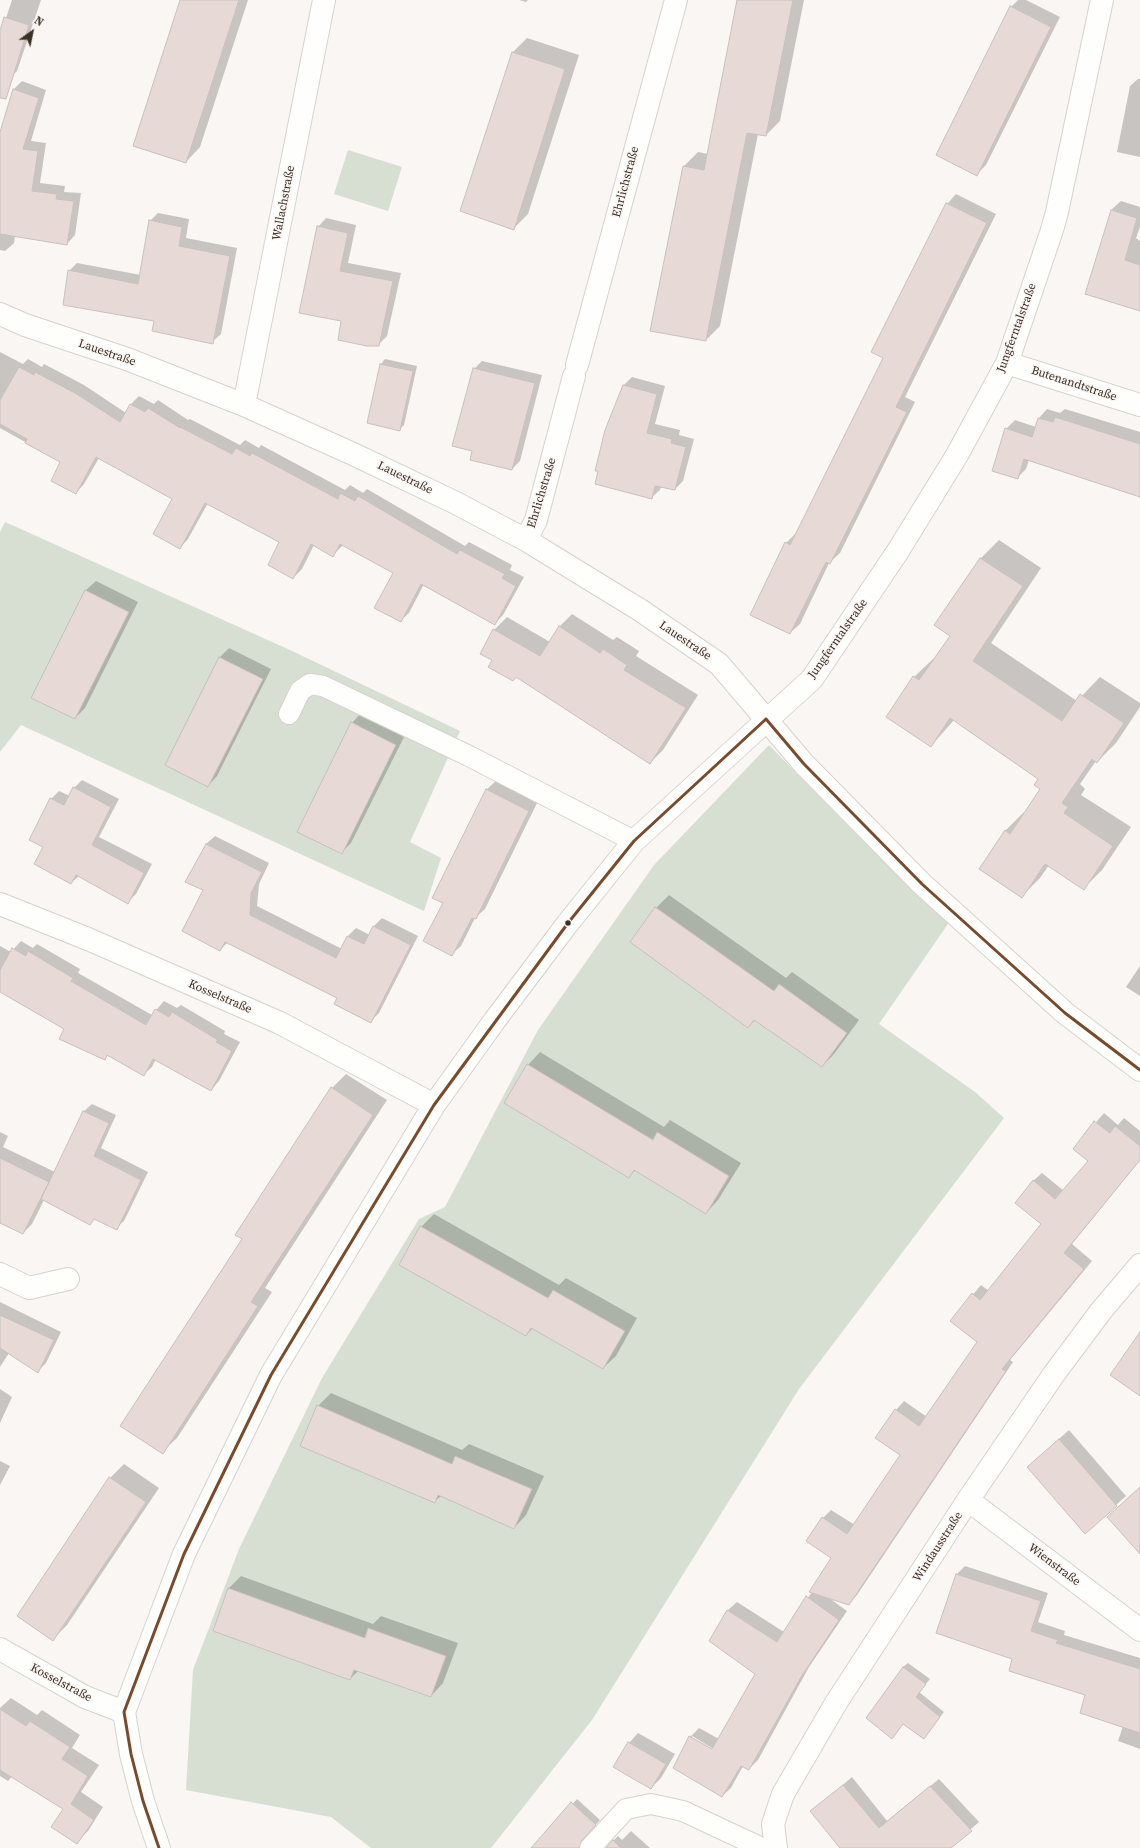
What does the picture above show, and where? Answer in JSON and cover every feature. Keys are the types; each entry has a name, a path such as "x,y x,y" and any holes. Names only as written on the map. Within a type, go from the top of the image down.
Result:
{"street":[{"name":"Wallachstraße","path":"244,405 324,0"},
{"name":"Ehrlichstraße","path":"526,540 536,520 575,370 676,0"},
{"name":"Jungferntalstraße","path":"124,1712 184,1554 271,1375 434,1105 564,929 634,841 812,679 898,551 957,455 1007,363 1057,212 1102,0"},
{"name":"Lauestraße","path":"0,314 24,325 127,359 244,405 353,454 440,495 526,540 640,610 719,664 804,764 922,884 1065,1013 1140,1070"},
{"name":"Butenandtstraße","path":"1007,363 1140,405"},
{"name":"Kosselstraße","path":"0,904 88,939 280,1023 434,1105"},
{"name":"Windausstraße","path":"776,1848 773,1824 783,1794 836,1703 968,1500 1054,1374 1101,1311 1140,1265"},
{"path":"0,1274 29,1288 68,1279"},
{"name":"Wienstraße","path":"968,1500 1140,1630"},
{"name":"Kosselstraße","path":"0,1649 85,1697 124,1712"},
{"path":"124,1712 131,1754 159,1848"}],"lane":[{"path":"289,714 300,691 310,684 323,686 469,756 634,841"},
{"path":"590,1848 626,1809 651,1804 683,1811 762,1848"}],"green space":[{"path":"348,150 402,167 388,211 334,194"},
{"path":"5,522 290,650 460,731 410,842 441,858 424,911 21,725 0,752 0,532"},
{"path":"769,745 856,834 950,921 879,1024 975,1092 1004,1118 799,1389 592,1720 491,1848 371,1848 331,1817 186,1790 193,1670 239,1549 322,1378 419,1219 445,1207 538,1030 654,865"}],"building":[{"path":"180,0 239,0 186,163 133,146"},
{"path":"737,0 793,0 766,136 747,133 706,341 650,331 683,166 704,170"},
{"path":"1010,6 1051,27 977,176 936,155"},
{"path":"4,17 29,25 6,99 0,98 0,31"},
{"path":"512,52 565,69 514,230 460,211"},
{"path":"13,89 39,98 23,149 38,151 32,191 57,194 56,199 74,201 67,245 0,234 0,132"},
{"path":"946,203 987,223 896,407 907,412 830,564 826,562 790,634 750,615 785,542 790,545 883,358 871,352"},
{"path":"1111,210 1137,218 1125,260 1140,265 1140,311 1085,294"},
{"path":"149,220 182,227 179,246 230,256 213,344 152,331 154,321 63,305 68,270 138,284"},
{"path":"317,226 348,233 340,271 393,281 379,346 367,346 338,340 341,321 299,313"},
{"path":"380,364 413,371 400,431 367,423"},
{"path":"19,367 34,375 35,372 75,393 120,422 130,404 145,412 148,408 180,428 232,454 236,448 250,456 252,453 338,499 340,493 355,501 358,496 457,554 460,550 505,574 502,578 516,586 495,625 421,584 401,622 374,608 393,573 340,544 333,557 311,544 293,579 268,565 279,542 205,503 180,549 153,534 172,499 96,457 76,494 51,481 60,462 25,443 27,439 0,424 0,400"},
{"path":"473,368 535,383 512,470 470,460 472,451 452,446"},
{"path":"623,385 657,394 647,433 672,439 671,443 686,447 675,490 655,486 652,499 595,484 598,471 595,471 605,430"},
{"path":"1055,417 1140,444 1140,497 1024,459 1018,479 992,471 1005,428 1032,437 1038,418 1053,422"},
{"path":"980,558 1023,586 973,661 1062,721 1080,694 1124,723 1097,763 1092,759 1062,803 1068,807 1064,813 1113,846 1084,890 1045,864 1022,898 979,869 1005,830 1010,834 1040,789 1034,785 1038,779 950,718 931,747 886,717 913,676 919,680 950,636 934,625"},
{"path":"85,590 129,612 75,719 31,698"},
{"path":"559,626 600,653 603,649 627,665 624,670 686,708 650,764 516,677 513,681 488,667 492,660 480,654 493,629 540,656"},
{"path":"219,657 263,679 208,787 165,765"},
{"path":"351,722 396,745 342,854 297,832"},
{"path":"73,787 111,807 92,845 144,873 128,904 76,875 71,884 34,864 43,847 29,840 50,798 64,805"},
{"path":"486,789 529,811 476,919 472,918 452,956 423,941 443,903 432,898"},
{"path":"206,844 262,872 251,893 250,915 336,958 347,936 364,944 373,926 411,945 371,1023 334,1004 337,998 225,942 220,951 182,931 203,890 185,882"},
{"path":"655,907 774,991 779,984 847,1033 822,1067 754,1020 748,1028 630,942"},
{"path":"12,948 26,956 28,951 73,978 71,981 146,1025 155,1009 169,1017 172,1012 218,1040 216,1042 232,1051 211,1091 153,1059 144,1076 107,1055 105,1060 59,1039 64,1029 0,992 0,970"},
{"path":"527,1064 653,1140 657,1132 729,1176 706,1214 634,1170 629,1178 504,1103"},
{"path":"331,1087 373,1115 251,1302 258,1306 163,1454 120,1426 242,1239 235,1235"},
{"path":"83,1111 109,1123 94,1156 141,1180 117,1230 94,1219 90,1225 41,1199"},
{"path":"1094,1121 1110,1133 1115,1126 1140,1146 1140,1160 1064,1253 1084,1269 1002,1369 1006,1371 849,1605 809,1592 831,1558 806,1541 822,1517 847,1534 900,1455 875,1438 895,1409 919,1426 977,1342 950,1321 972,1293 980,1300 1041,1224 1015,1203 1033,1180 1055,1199 1088,1161 1073,1149"},
{"path":"0,1158 49,1182 23,1234 0,1223"},
{"path":"420,1226 548,1298 553,1290 625,1331 603,1369 531,1328 526,1336 399,1265"},
{"path":"0,1315 54,1340 38,1373 0,1348"},
{"path":"1140,1332 1140,1396 1110,1375"},
{"path":"317,1405 452,1464 455,1456 532,1489 514,1529 438,1495 435,1503 300,1446"},
{"path":"1059,1439 1117,1506 1085,1534 1027,1467"},
{"path":"109,1477 146,1502 53,1641 17,1616"},
{"path":"1140,1487 1140,1554 1107,1517"},
{"path":"956,1574 1041,1601 1031,1631 1058,1640 1056,1643 1140,1669 1140,1733 1080,1713 1085,1695 1009,1671 1012,1659 936,1633"},
{"path":"228,1588 365,1638 368,1628 446,1656 431,1697 354,1670 350,1680 213,1631"},
{"path":"806,1596 839,1620 801,1677 749,1770 741,1766 722,1797 673,1768 689,1736 712,1749 755,1674 709,1641 727,1610 777,1642"},
{"path":"903,1667 926,1684 916,1697 940,1717 924,1739 903,1724 892,1739 866,1718"},
{"path":"0,1709 26,1726 30,1721 70,1747 62,1759 88,1776 71,1804 94,1820 77,1844 51,1827 63,1809 0,1770"},
{"path":"628,1742 666,1764 651,1789 613,1767"},
{"path":"843,1785 879,1828 930,1786 972,1831 951,1848 840,1848 810,1811"},
{"path":"571,1802 596,1825 582,1840 579,1848 531,1848"},
{"path":"613,1840 621,1848 606,1848"}],"transit line":[{"path":"766,719 804,764 922,884 1065,1013 1140,1070"},
{"path":"159,1848 143,1801 131,1754 124,1712 184,1554 271,1375 434,1105 568,923 634,841 766,719"}]}
